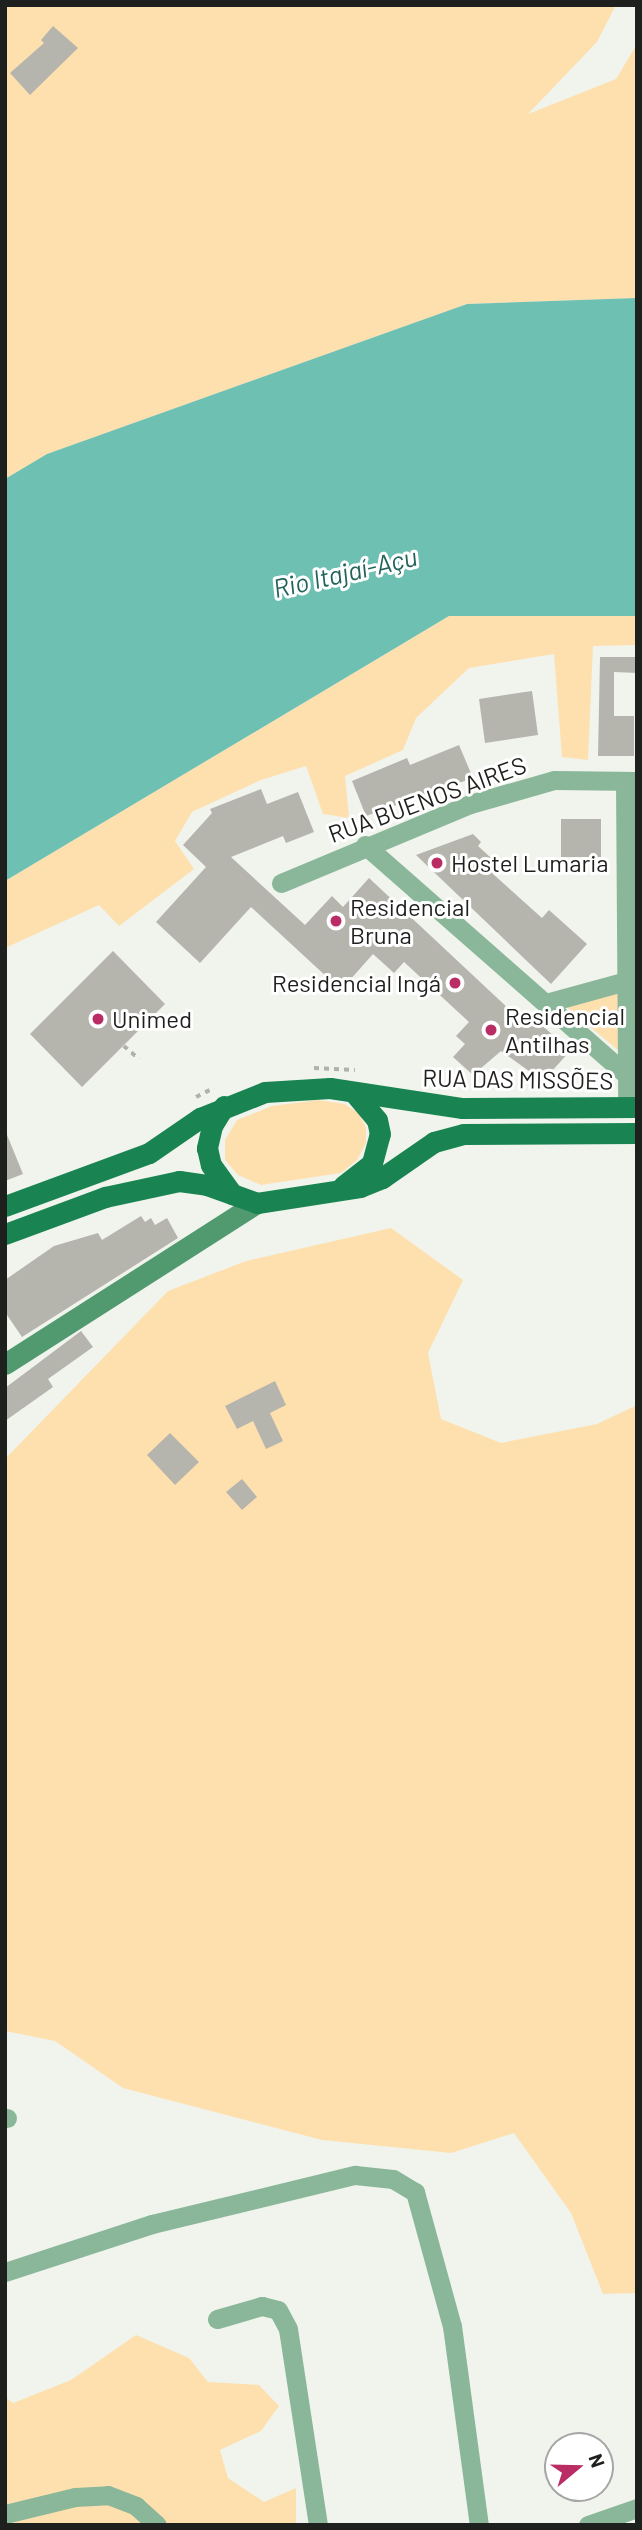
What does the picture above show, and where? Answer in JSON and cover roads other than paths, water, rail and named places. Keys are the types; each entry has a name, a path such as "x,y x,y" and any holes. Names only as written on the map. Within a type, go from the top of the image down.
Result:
{"main road":[{"path":"5,1206 149,1153 224,1106 293,1089 330,1088 356,1095 377,1120 377,1149 372,1163 332,1193"},
{"name":"RUA DAS MISSÕES","path":"356,1095 462,1108 632,1107"},
{"path":"224,1106 212,1126 207,1148 211,1165 234,1196"},
{"path":"5,1234 105,1197 179,1181 207,1185 257,1203 332,1193 382,1178 434,1142 464,1134 637,1133"}],"street":[{"name":"RUA BUENOS AIRES","path":"281,883 365,845 470,804 554,780 631,781"},
{"path":"631,781 632,978 627,1075 632,1107"},
{"path":"365,845 627,1075"},
{"path":"546,1003 632,978"},
{"path":"5,1364 257,1203"},
{"path":"5,2272 152,2224 328,2181 355,2175 393,2179 415,2192 452,2326 479,2525"},
{"path":"217,2319 262,2306 278,2310 288,2329 318,2525"},
{"path":"5,2514 75,2497 108,2495 136,2507 157,2525"},
{"path":"588,2525 637,2508"}],"water":[{"name":"Rio Itajaí-Açu","path":"637,298 637,616 449,616 5,881 5,479 47,454 467,304"}],"place":[{"name":"Hostel Lumaria","path":"437,863"},
{"name":"Residencial Bruna","path":"336,921"},
{"name":"Residencial Ingá","path":"455,983"},
{"name":"Unimed","path":"98,1019"},
{"name":"Residencial Antilhas","path":"491,1030"}]}
